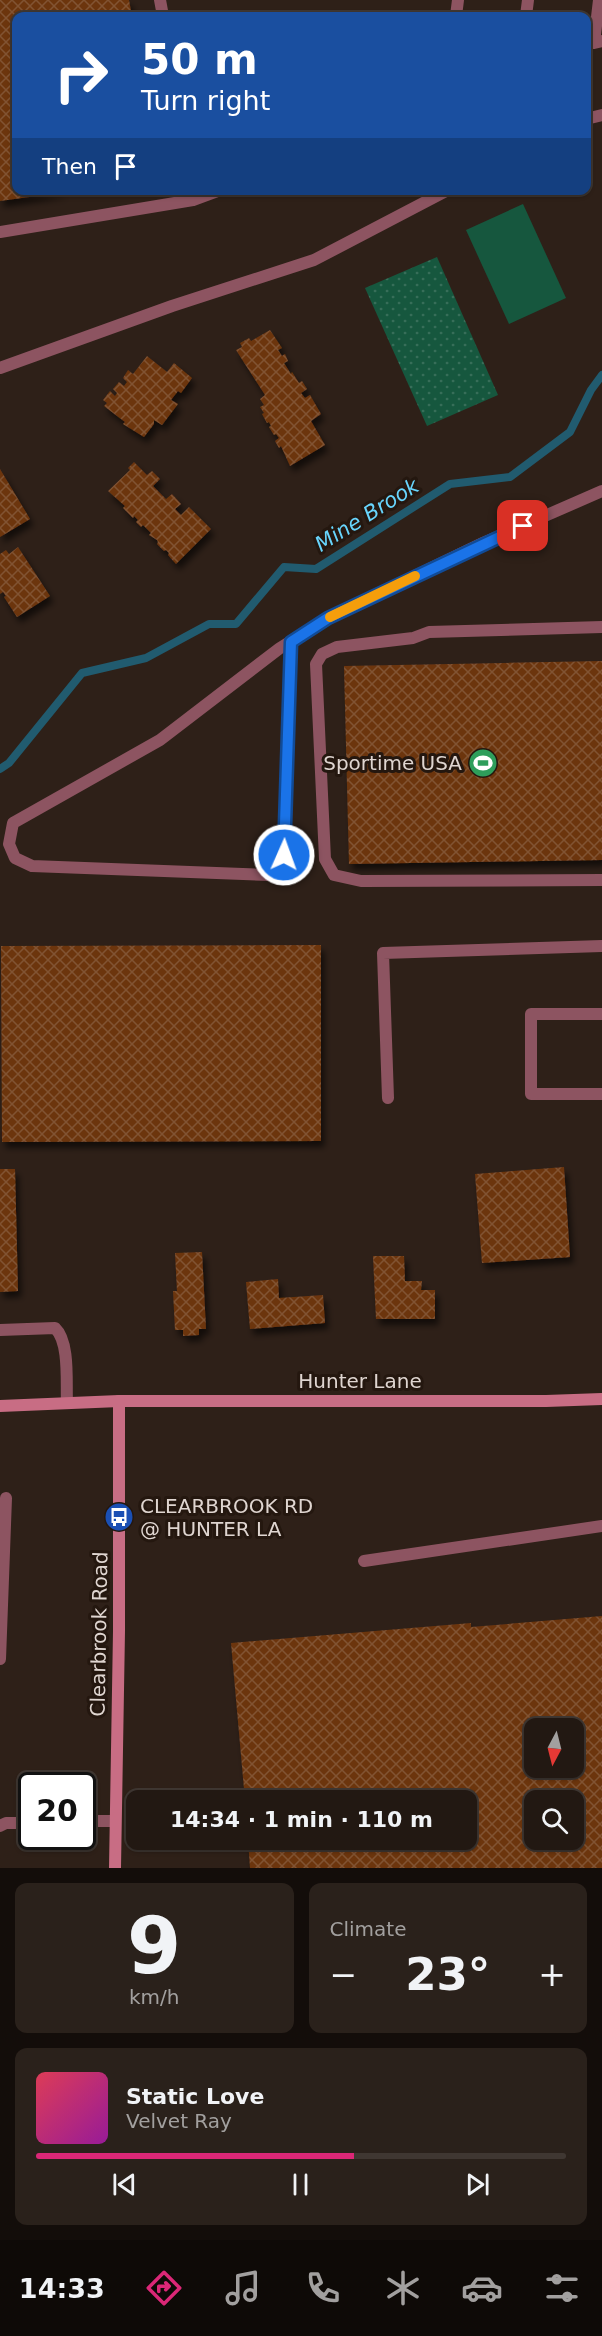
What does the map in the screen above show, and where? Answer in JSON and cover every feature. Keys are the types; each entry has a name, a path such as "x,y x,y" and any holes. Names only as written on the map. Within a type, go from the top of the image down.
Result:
{"street":[{"path":"599,0 594,43 602,40"},
{"path":"0,232 192,195"},
{"path":"0,368 172,306 314,260 438,195"},
{"path":"291,642 284,855 268,875 32,866 15,858 9,844 13,823 160,740 291,642 328,618 483,543 602,490"},
{"path":"602,627 429,632 413,638 337,648 322,654 316,664 325,859 334,875 361,881 602,880"},
{"path":"388,1098 383,953 602,946"},
{"path":"602,1014 531,1014 531,1094 602,1094"},
{"path":"0,1330 55,1328 62,1334 67,1403"},
{"name":"Hunter Lane","path":"0,1406 119,1401 602,1399"},
{"name":"Clearbrook Road","path":"115,1868 119,1631 119,1401"},
{"path":"0,1659 6,1498"},
{"path":"364,1561 602,1526"},
{"path":"96,1821 116,1821"},
{"path":"0,1826 6,1823 18,1823"}],"green space":[{"path":"523,204 566,298 509,324 466,230"},
{"path":"437,257 498,395 427,426 365,288"}],"building":[{"path":"0,0 129,0 131,12 12,12 12,195 43,195 0,201"},
{"path":"270,330 282,348 278,350 282,356 285,354 288,361 284,363 291,374 292,372 299,383 302,381 307,389 301,393 305,398 310,395 321,414 311,421 325,445 290,466 281,446 279,448 275,441 279,438 276,434 274,435 269,422 267,423 262,414 264,413 260,407 264,405 260,399 265,395 236,350 242,347 240,343 249,338 251,341"},
{"path":"147,356 167,372 174,363 192,378 181,393 178,391 171,400 178,404 162,425 154,420 154,424 144,437 123,424 125,422 104,406 107,403 103,400 110,391 115,396 117,393 113,389 119,382 124,386 127,382 123,378 128,370 133,374"},
{"path":"134,462 147,475 152,471 160,479 153,486 166,499 172,494 181,504 175,509 181,515 189,507 211,529 176,564 168,555 169,553 157,544 157,540 149,535 151,533 143,525 141,527 136,522 138,520 134,516 133,518 123,508 125,506 108,491 130,470 128,468"},
{"path":"0,469 30,519 0,537"},
{"path":"18,547 50,596 17,617 4,597 6,596 3,592 0,594 0,554 6,550 9,554"},
{"path":"602,661 602,860 349,864 344,666"},
{"path":"321,945 321,1141 2,1142 1,946"},
{"path":"564,1167 570,1257 482,1263 475,1174"},
{"path":"0,1169 15,1169 18,1291 0,1292"},
{"path":"202,1252 206,1329 199,1329 199,1335 183,1336 183,1330 175,1330 173,1291 177,1291 175,1253"},
{"path":"373,1256 404,1256 405,1281 422,1281 421,1290 435,1290 435,1319 376,1319"},
{"path":"278,1279 279,1298 323,1295 325,1323 250,1329 246,1282"},
{"path":"602,1616 602,1868 250,1868 249,1850 477,1850 477,1790 244,1790 231,1643 471,1623 471,1627"}],"waterway":[{"name":"Mine Brook","path":"0,769 9,763 82,673 146,658 209,624 236,624 284,567 316,569 450,484 510,477 570,432 591,390 602,375"}],"slow traffic":[{"path":"330,617 415,576"}],"place":[{"name":"Sportime USA","path":"483,763"},
{"name":"CLEARBROOK RD @ HUNTER LA","path":"119,1517"}],"route":[{"path":"284,855 291,642 328,618 523,526"}]}
